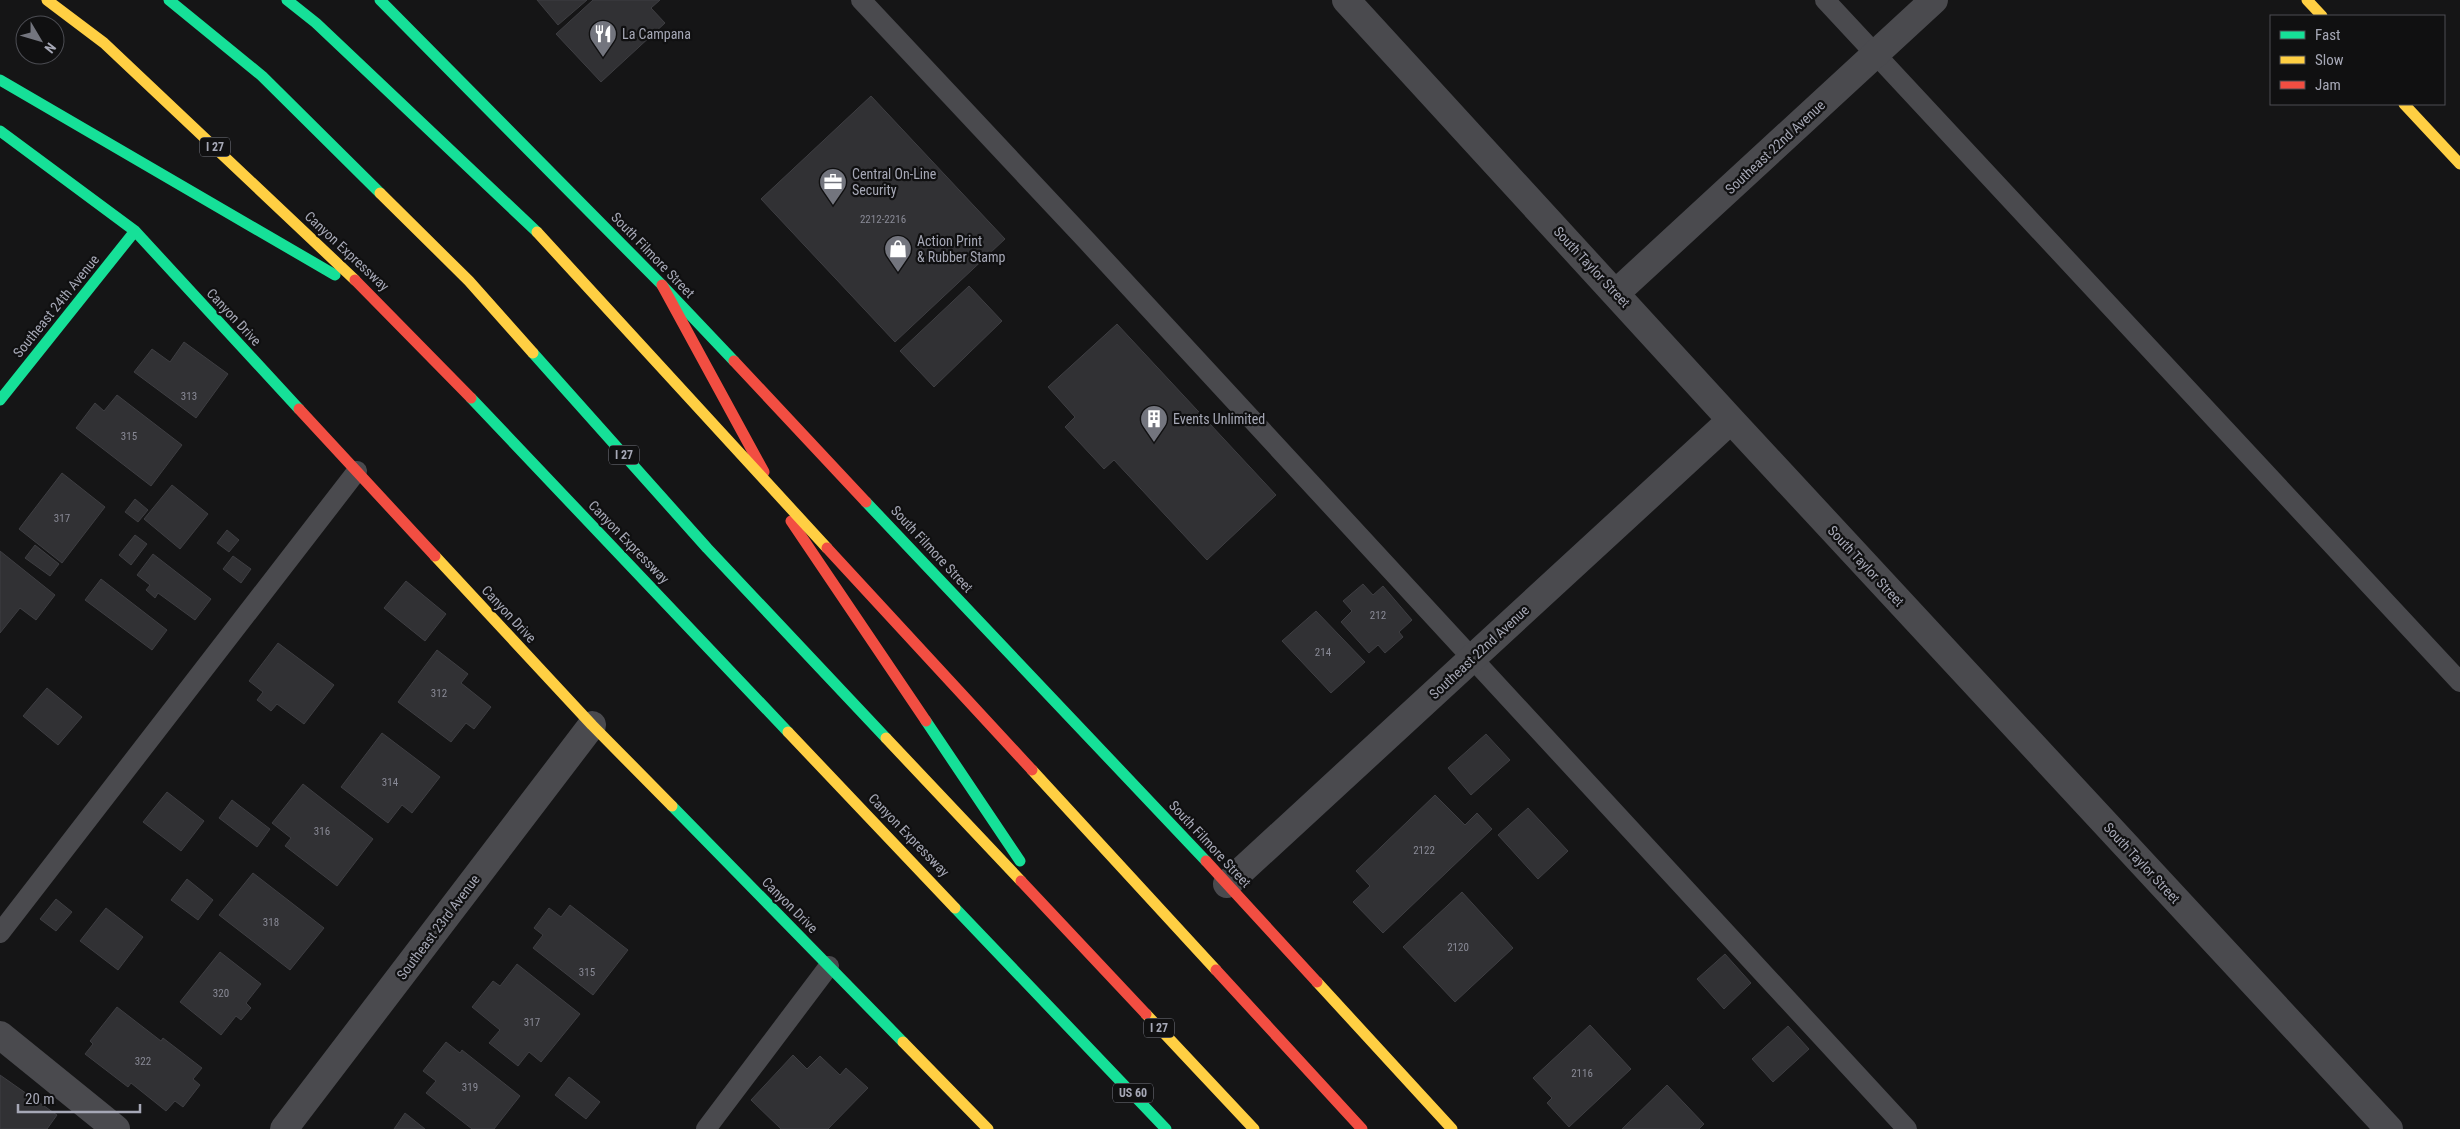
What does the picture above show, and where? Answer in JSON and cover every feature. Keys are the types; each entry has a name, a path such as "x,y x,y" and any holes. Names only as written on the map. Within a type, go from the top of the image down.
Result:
{"main road":[{"name":"Canyon Expressway","path":"47,0 104,43 377,300 1100,1057 1166,1129"},
{"name":"I 27","path":"169,0 262,76 469,280 707,548 1254,1129"},
{"path":"287,0 316,23 538,232 1362,1129"},
{"name":"South Filmore Street","path":"380,0 662,285 1227,884 1452,1129"},
{"path":"2307,0 2321,15"},
{"path":"0,80 377,300"},
{"path":"2405,105 2460,164"},
{"name":"Canyon Drive","path":"0,130 135,232 592,725 988,1129"},
{"name":"Southeast 24th Avenue","path":"0,400 135,232"},
{"path":"662,285 789,516 1064,926"},
{"path":"1100,1057 1151,1129"}],"street":[{"name":"South Taylor Street","path":"1346,0 2388,1129"},
{"name":"Southeast 22nd Avenue","path":"1616,293 1934,0"},
{"name":"Southeast 22nd Avenue","path":"1227,884 1732,420"},
{"name":"Southeast 23rd Avenue","path":"284,1129 592,725"},
{"path":"0,1036 116,1129"}],"lane":[{"path":"861,0 1087,241 1907,1129"},
{"path":"1825,0 2460,682"},
{"path":"0,934 357,471"},
{"path":"706,1129 829,966"}],"building":[{"path":"537,0 587,0 558,25"},
{"name":"La Campana","path":"593,0 660,0 651,8 665,23 601,82 556,34"},
{"path":"871,96 1005,239 895,342 761,199"},
{"path":"969,286 1002,321 934,387 900,351"},
{"name":"Events Unlimited","path":"1117,324 1276,495 1207,560 1114,460 1104,469 1065,427 1075,417 1048,387"},
{"path":"184,342 228,374 196,418 134,372 152,349 170,362"},
{"path":"117,395 182,445 151,486 76,428 95,403 104,411"},
{"path":"62,473 105,507 62,563 19,529"},
{"path":"172,485 208,514 180,549 144,519"},
{"path":"135,499 148,510 138,522 125,512"},
{"path":"227,530 239,540 229,552 217,543"},
{"path":"135,535 147,544 131,565 119,555"},
{"path":"35,545 59,564 50,576 25,558"},
{"path":"0,551 55,595 36,620 20,608 0,633"},
{"path":"153,554 211,599 195,620 158,593 155,598 146,590 150,585 137,575"},
{"path":"233,556 251,569 241,583 223,569"},
{"path":"101,579 167,630 152,650 85,600"},
{"path":"406,581 446,614 425,641 384,608"},
{"path":"1363,584 1373,595 1383,586 1412,620 1399,632 1403,637 1385,653 1378,645 1369,653 1341,622 1352,611 1343,601"},
{"path":"1316,611 1365,662 1331,693 1282,641"},
{"path":"278,643 334,685 304,724 277,704 271,711 257,700 263,692 249,681"},
{"path":"437,650 468,674 461,683 491,707 474,729 466,723 451,742 398,702"},
{"path":"47,688 82,717 58,745 23,716"},
{"path":"382,733 440,777 412,813 402,805 388,823 341,787"},
{"path":"1486,734 1510,760 1471,795 1448,768"},
{"path":"303,784 373,839 337,886 285,846 291,838 272,823"},
{"path":"167,792 204,821 181,851 143,822"},
{"path":"1435,795 1465,825 1477,813 1492,829 1383,933 1353,902 1370,886 1356,871"},
{"path":"232,800 270,829 257,847 219,818"},
{"path":"1528,808 1568,851 1538,879 1498,835"},
{"path":"253,873 324,928 290,970 219,915"},
{"path":"187,879 213,900 198,920 171,900"},
{"path":"1462,892 1513,948 1455,1002 1403,947"},
{"path":"56,899 72,912 56,931 40,919"},
{"path":"570,905 628,950 593,995 533,948 543,935 534,928 549,908 561,917"},
{"path":"106,908 143,937 118,970 80,941"},
{"path":"220,952 261,984 246,1003 251,1008 241,1020 236,1016 221,1035 180,1002"},
{"path":"1725,954 1751,983 1724,1009 1697,979"},
{"path":"517,964 580,1014 541,1062 529,1052 518,1066 489,1043 500,1030 472,1007 493,981 500,986"},
{"path":"117,1007 161,1041 163,1038 202,1068 193,1079 200,1085 183,1107 175,1101 166,1111 131,1083 128,1087 85,1054 93,1044 90,1041"},
{"path":"1590,1025 1631,1069 1569,1127 1547,1103 1552,1098 1533,1078"},
{"path":"1788,1026 1809,1049 1773,1082 1752,1059"},
{"path":"446,1042 460,1053 462,1050 520,1096 494,1129 472,1129 426,1093 436,1081 423,1071"},
{"path":"793,1055 807,1069 820,1056 840,1075 846,1068 868,1088 828,1129 781,1129 751,1100"},
{"path":"0,1075 57,1115 47,1129 0,1129"},
{"path":"569,1077 600,1102 586,1119 555,1095"},
{"path":"1667,1085 1704,1124 1699,1129 1622,1129"},
{"path":"405,1113 425,1129 394,1129"}],"traffic: fast":[{"path":"169,0 262,76 380,193"},
{"path":"287,0 316,23 537,232"},
{"path":"380,0 662,285 734,361"},
{"path":"0,80 335,275"},
{"path":"0,131 135,231 299,409"},
{"path":"0,400 135,231"},
{"path":"533,353 707,548 886,738"},
{"path":"471,398 788,732"},
{"path":"866,502 1206,861"},
{"path":"926,721 1020,861"},
{"path":"672,806 903,1042"},
{"path":"955,908 1166,1129"}],"traffic: slow":[{"path":"47,0 104,43 355,280"},
{"path":"2307,0 2321,15"},
{"path":"2405,105 2460,164"},
{"path":"380,193 469,281 533,353"},
{"path":"537,232 827,548"},
{"path":"435,556 592,725 672,806"},
{"path":"788,732 955,908"},
{"path":"886,738 1021,881"},
{"path":"1032,770 1216,970"},
{"path":"1317,982 1452,1129"},
{"path":"1146,1014 1254,1129"},
{"path":"903,1042 988,1129"}],"traffic: jam":[{"path":"355,280 471,398"},
{"path":"662,285 764,472"},
{"path":"734,361 866,502"},
{"path":"299,409 435,556"},
{"path":"791,521 926,721"},
{"path":"827,548 1032,770"},
{"path":"1206,861 1317,982"},
{"path":"1021,881 1146,1014"},
{"path":"1216,970 1362,1129"}],"place":[{"name":"La Campana","path":"603,58"},
{"name":"Central On-Line Security","path":"833,206"},
{"name":"Action Print & Rubber Stamp","path":"898,273"},
{"name":"Events Unlimited","path":"1154,443"}]}
